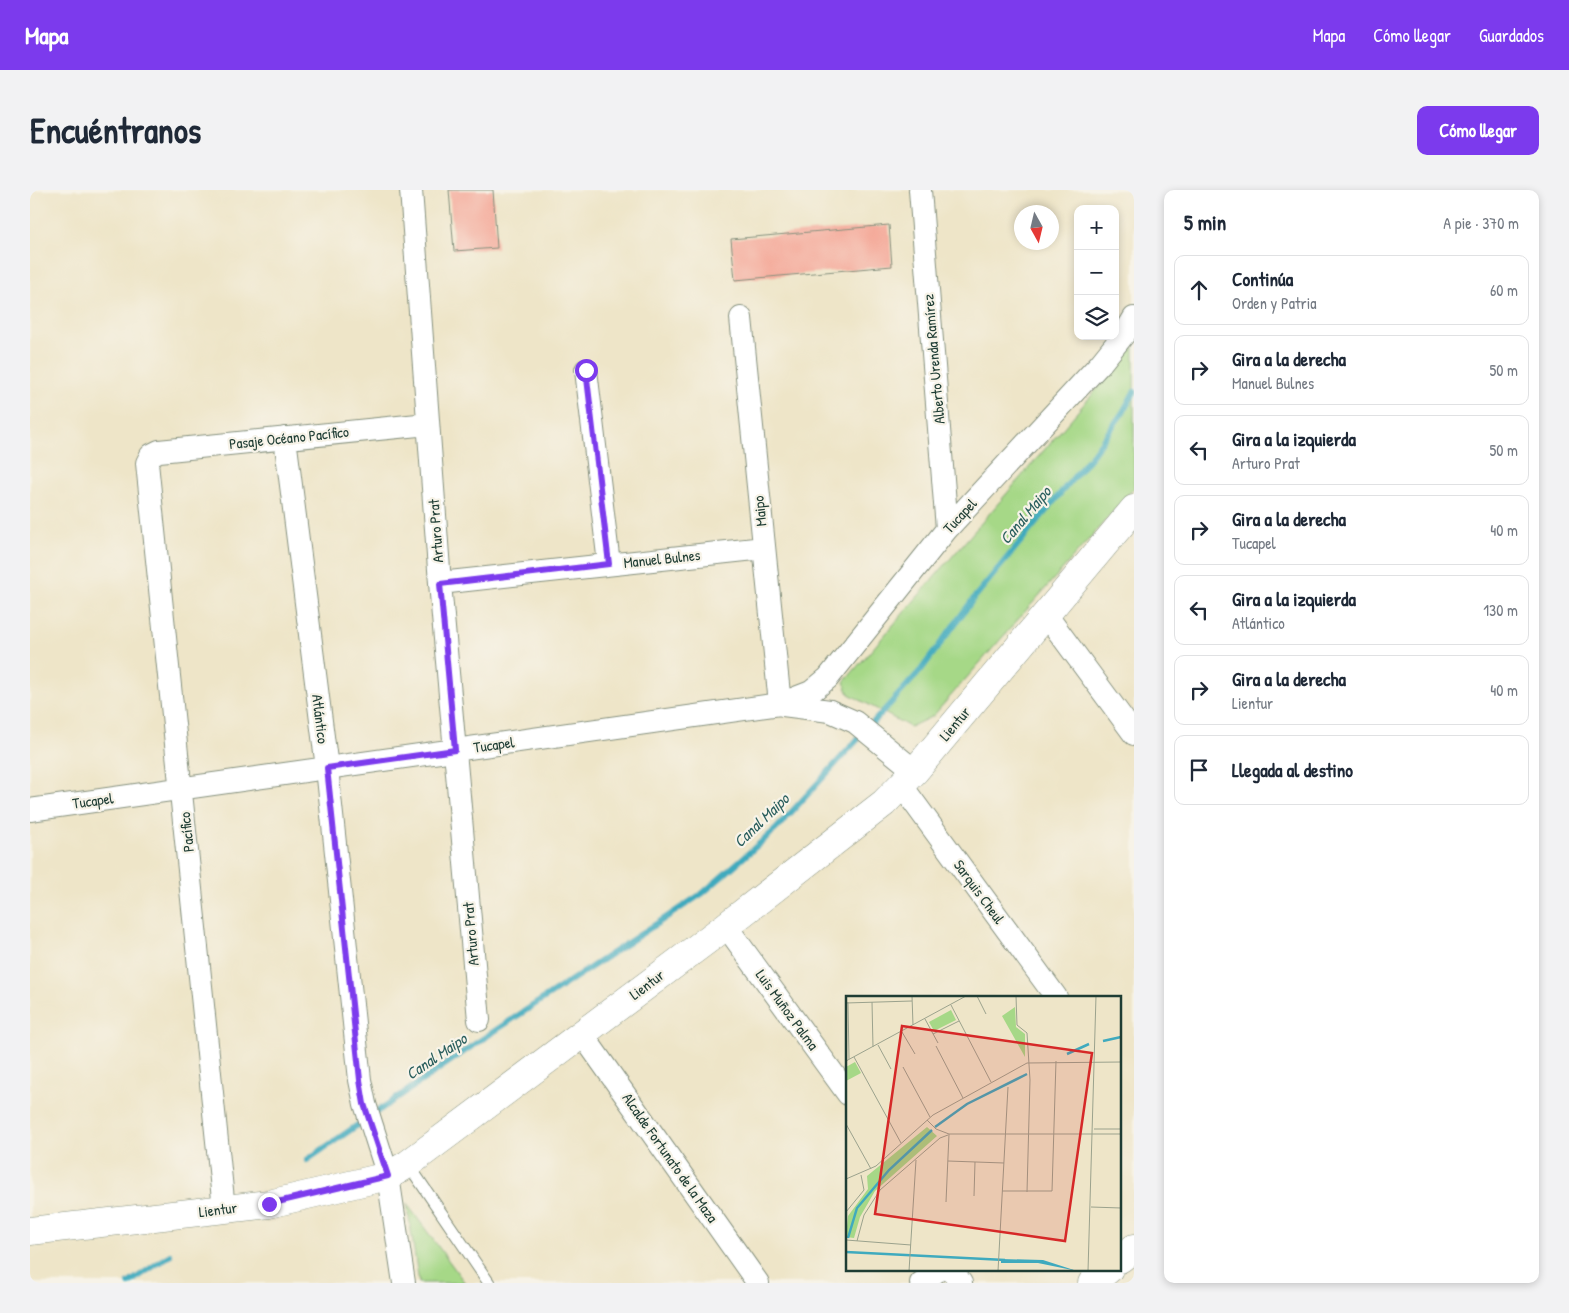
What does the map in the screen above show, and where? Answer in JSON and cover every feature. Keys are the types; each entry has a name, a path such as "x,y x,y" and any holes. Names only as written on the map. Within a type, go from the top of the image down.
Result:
{"street":[{"name":"Arturo Prat","path":"410,190 440,584 479,1020"},
{"name":"Alberto Urenda Ramírez","path":"920,190 947,529"},
{"name":"Maipo","path":"741,318 780,704"},
{"name":"Tucapel","path":"30,810 780,704 811,692 828,678 947,529 1100,364 1125,333 1134,318"},
{"path":"586,370 609,564"},
{"name":"Pasaje Océano Pacífico","path":"151,455 159,452 428,424"},
{"name":"Atlántico","path":"285,438 327,768 360,1080 364,1104 377,1138 398,1170 404,1283"},
{"name":"Pacífico","path":"151,455 147,463 224,1209"},
{"name":"Lientur","path":"30,1231 295,1199 398,1170 726,926 909,779 1134,509"},
{"name":"Manuel Bulnes","path":"440,584 764,548"},
{"path":"1046,616 1134,734"},
{"name":"Tucapel","path":"780,704 830,711 855,722 872,736 909,779"},
{"name":"Sarquis Cheul","path":"909,779 1055,996"},
{"name":"Luis Muñoz Palma","path":"726,926 846,1091"},
{"name":"Alcalde Fortunato de la Maza","path":"582,1034 758,1283"},
{"path":"921,1283 939,1270"},
{"path":"952,1270 961,1283"},
{"path":"1092,1283 1105,1270"}],"lane":[{"path":"398,1170 489,1283"}],"green space":[{"path":"1134,346 1134,488 933,716 910,727 849,694 844,682"},
{"path":"407,1204 465,1283 419,1283"}],"building":[{"path":"449,190 493,190 497,248 454,251"},
{"path":"889,225 892,266 735,280 731,239"}],"waterway":[{"name":"Canal Maipo","path":"307,1160 478,1042 703,893 776,829 921,670 974,598 1093,454 1123,412 1134,392"},
{"name":"Canal Maipo","path":"129,1283 170,1255"}],"route":[{"path":"269,1204 354,1186 388,1176 377,1138 364,1104 360,1080 327,768 455,750 440,584 609,564 586,370"}]}
